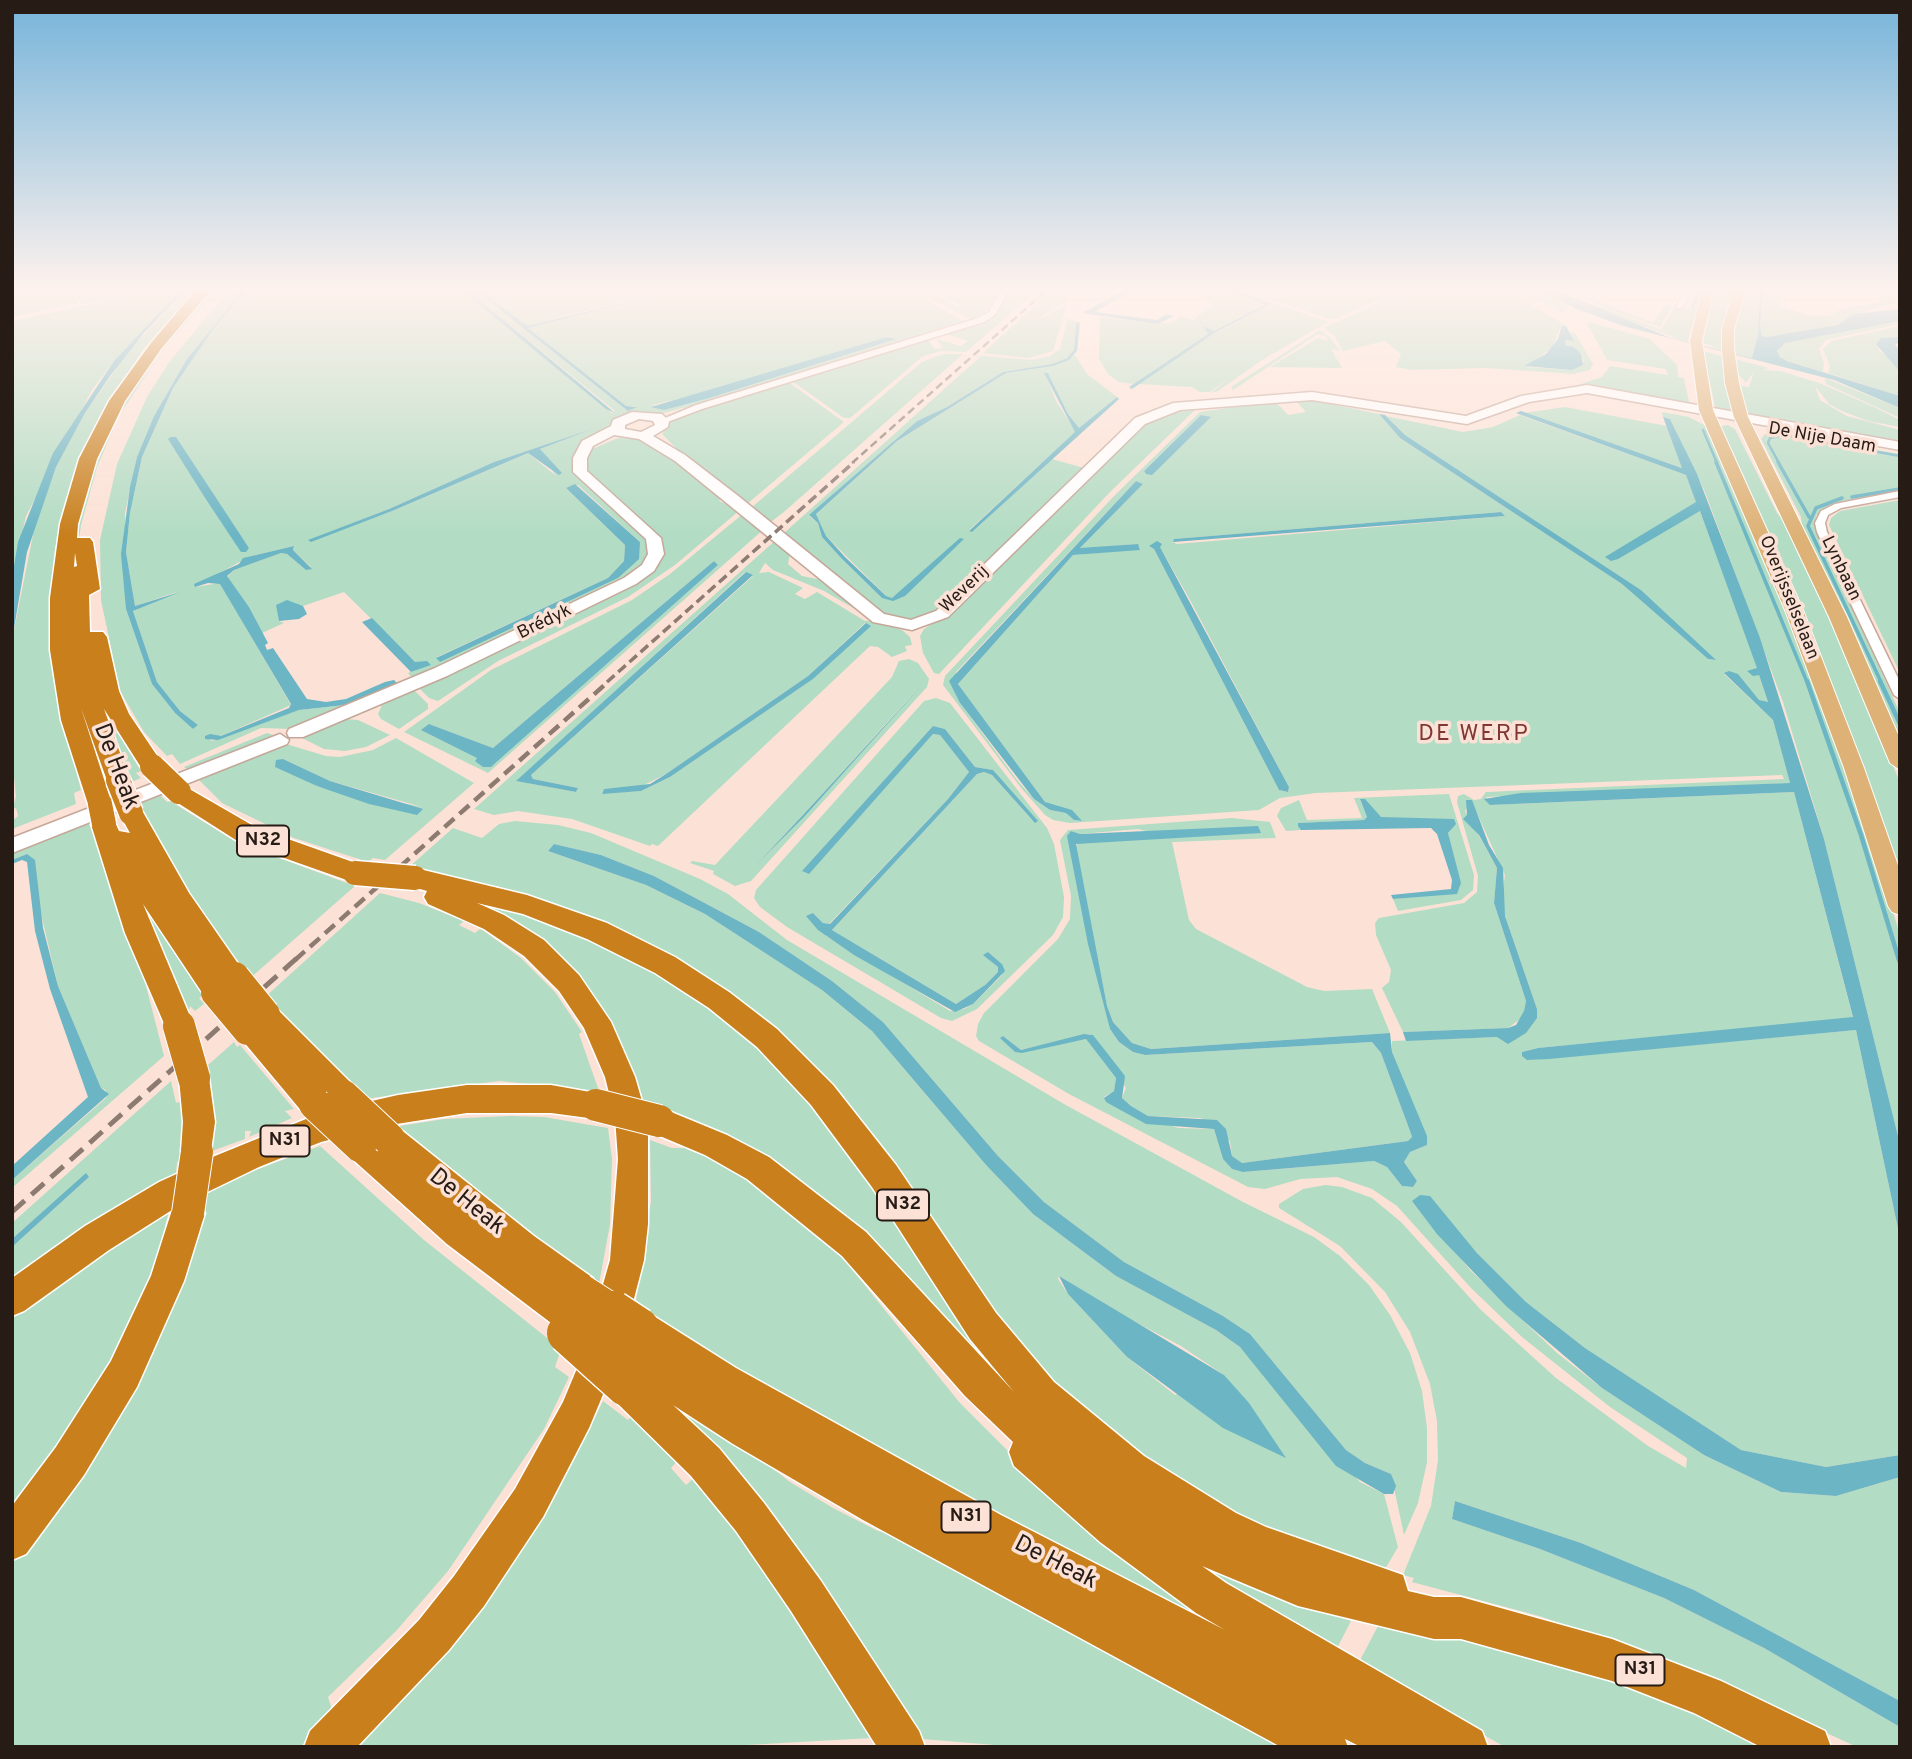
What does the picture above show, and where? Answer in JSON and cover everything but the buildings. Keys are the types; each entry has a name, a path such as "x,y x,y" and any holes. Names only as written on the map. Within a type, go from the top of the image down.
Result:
{"highway":[{"name":"De Heak","path":"138,372 117,401 88,459 69,524 61,578 61,650 72,720 108,810 162,914 256,1022 459,1232 710,1410 877,1506 1300,1692 1407,1747"},
{"path":"109,455 137,399 155,372"},
{"name":"De Heak","path":"99,485 86,530 78,596 85,673 96,723 118,780 108,810"},
{"name":"N32","path":"86,530 91,610 108,691 123,726 152,766 179,792 248,835 355,873 527,905 597,931 665,965 719,1000 767,1038 830,1105 884,1176 983,1326 1041,1395 1130,1470 1222,1527 1355,1590"},
{"name":"N31","path":"12,1540 70,1461 124,1374 167,1281 188,1213 197,1152 199,1122 194,1078 179,1026 127,900 108,810"},
{"name":"N32","path":"326,1747 392,1682 434,1635 469,1591 529,1503 576,1415 601,1356 624,1273 631,1224 634,1170 631,1117 610,1049 583,1002 553,966 515,934 410,882"},
{"name":"N31","path":"12,1299 97,1238 171,1193 248,1156 335,1123 398,1109 467,1099 551,1099 596,1105 659,1121 745,1160 770,1176 854,1244 1013,1418 1045,1447 1099,1488 1139,1513 1215,1553 1289,1582 1355,1590 1400,1603 1434,1618 1461,1619 1540,1637 1634,1668 1706,1696 1809,1747"},
{"name":"N31","path":"820,1218 970,1392 1075,1496 1201,1591 1300,1692 1344,1716 1466,1747"},
{"name":"N31","path":"567,1309 633,1357 705,1462 750,1517 806,1596 894,1733"}],"main road":[{"name":"Overijsselselaan","path":"1701,372 1708,414 1794,610 1854,768 1900,906"},
{"name":"Overijsselselaan","path":"1732,372 1743,421 1838,617 1900,763"}],"street":[{"path":"618,432 654,426 699,407 812,372"},
{"name":"Weverij","path":"654,426 680,458 880,618 912,625 942,614 1130,429 1140,421 1164,411 1312,396 1467,420 1526,399 1587,389 1708,414"},
{"path":"1569,392 1743,421"},
{"name":"Brédyk","path":"12,846 288,736 470,659 630,581 648,568 656,554 653,538 580,472 579,464 585,449 618,432 618,423 628,417 642,415 654,426"},
{"name":"De Nije Daam","path":"1743,421 1900,446"},
{"name":"De Nije Daam","path":"1743,421 1900,452"},
{"name":"Lynbaan","path":"1900,494 1838,506 1824,513 1820,527 1900,695"}],"green space":[{"path":"12,372 106,372 92,390 26,516 12,578"},
{"path":"114,372 129,372 72,483 55,549 50,627 54,682 81,790 74,793 76,804 12,829 12,821 18,816 16,808 12,809 16,797 12,755 12,640 36,520 56,467 85,413"},
{"path":"144,372 148,372 119,416 97,467 81,525 74,576 109,783 105,784 80,700 70,621 77,525 87,486 116,416"},
{"path":"163,372 179,372 154,416 137,457 125,513 126,609 152,684 175,713 193,729 198,725 180,711 157,682 133,611 180,591 135,606 126,552 130,513 142,457 173,388 184,372 562,372 612,413 615,411 567,372 579,372 628,411 636,406 626,406 583,372 774,372 710,392 652,405 664,410 787,372 799,372 664,413 638,413 615,421 582,445 573,465 575,473 647,540 650,547 647,560 635,573 413,679 408,673 430,665 427,662 415,662 344,592 303,606 292,604 278,610 279,621 284,623 262,633 249,607 227,577 234,570 281,553 287,554 306,570 311,567 293,550 294,546 251,556 195,587 220,583 291,705 221,736 205,736 212,741 299,710 345,705 397,683 403,686 292,729 261,728 180,764 172,754 167,756 144,732 120,691 101,600 100,540 117,464 147,397","holes":["595,428 540,449 555,475 528,453 392,511 309,540 389,509 494,462","176,438 212,494 249,548 242,552 205,498 169,439","578,485 640,542 618,578 440,661 437,657 608,578 624,561 625,545 566,488"]},
{"path":"819,372 904,372 850,418 844,418 792,381"},
{"path":"910,372 942,372 771,522 751,508"},
{"path":"963,372 1003,372 947,407 917,421 809,516 818,523 822,537 882,598 892,598 886,596 826,536 816,514 897,441 1006,373 1086,372 1117,397 1079,428 1068,414 1048,373 1045,373 1056,401 1076,432 969,530 972,532 1052,459 1084,468 942,608 928,617 910,620 886,616 784,533","holes":["919,582 901,598 892,598"]},
{"path":"1107,372 1151,372 1133,384 1119,382"},
{"path":"1156,372 1245,372 1211,393 1229,378 1210,392 1200,392 1192,387 1138,384"},
{"path":"1254,372 1260,372 1233,390 1231,387"},
{"path":"1545,372 1581,372 1573,374"},
{"path":"1606,372 1668,375 1667,372 1678,372 1678,377 1684,378 1689,402 1666,403 1575,386 1602,377"},
{"path":"1708,372 1725,372 1732,407 1729,411 1719,410 1715,406"},
{"path":"1737,372 1754,372 1746,383"},
{"path":"1754,372 1784,372 1822,384 1900,420 1900,427 1868,421 1842,411 1829,404 1815,386 1820,400 1847,416 1900,430 1900,444 1750,414 1743,408 1741,399 1742,386 1749,387"},
{"path":"1900,372 1900,396 1828,373"},
{"path":"1825,378 1900,408 1900,418 1826,384"},
{"path":"787,381 844,422 747,504 683,455 662,434 673,420"},
{"path":"1307,399 1379,414 1400,438 1622,584 1708,659 1715,660 1641,590 1405,435 1386,416 1463,432 1493,427 1520,415 1686,475 1697,502 1611,561 1700,511 1758,669 1748,671 1759,675 1768,703 1759,700 1735,673 1724,674 1773,720 1790,783 1486,797 1490,805 1794,792 1853,1018 1538,1048 1522,1052 1528,1060 1856,1030 1900,1238 1900,1455 1826,1467 1741,1450 1585,1348 1526,1302 1476,1252 1412,1201 1471,1271 1557,1353 1602,1388 1704,1455 1781,1492 1836,1496 1900,1477 1900,1701 1694,1590 1581,1543 1455,1501 1452,1519 1540,1549 1664,1598 1764,1648 1900,1727 1900,1747 1857,1747 1668,1660 1539,1616 1412,1582 1414,1578 1403,1575 1431,1506 1438,1460 1437,1421 1430,1384 1410,1332 1385,1292 1340,1246 1279,1208 1279,1204 1303,1189 1326,1185 1342,1187 1372,1198 1401,1222 1481,1310 1556,1378 1648,1446 1686,1468 1687,1458 1610,1407 1522,1337 1471,1288 1397,1206 1372,1189 1337,1177 1300,1179 1265,1189 1248,1187 1069,1094 979,1041 976,1036 984,1013 1058,939 1070,919 1071,896 1060,840 1068,830 1232,818 1270,822 1276,838 1172,842 1189,920 1196,929 1307,987 1324,991 1372,989 1390,1033 1151,1049 1132,1043 1113,1022 1107,1006 1075,847 1080,841 1172,838 1138,829 1080,834 1071,831 1110,1029 1119,1042 1133,1052 1145,1055 1372,1042 1381,1053 1410,1131 1412,1137 1408,1141 1242,1163 1232,1156 1230,1141 1201,1118 1148,1116 1131,1106 1122,1098 1126,1088 1090,1034 1021,1050 1003,1036 1001,1038 1015,1052 1086,1039 1116,1078 1114,1091 1104,1097 1106,1102 1178,1128 1214,1129 1223,1159 1232,1169 1244,1172 1374,1161 1387,1167 1402,1186 1413,1187 1417,1181 1404,1162 1410,1152 1427,1145 1392,1052 1392,1041 1497,1037 1537,1018 1537,1009 1505,916 1502,898 1505,875 1471,800 1465,811 1497,868 1494,903 1526,1001 1523,1017 1508,1028 1403,1032 1382,988 1389,982 1391,970 1376,935 1375,923 1379,918 1464,903 1477,892 1478,876 1457,802 1458,796 1464,794 1474,800 1481,799 1486,792 1784,779 1782,775 1316,793 1280,798 1259,810 1070,823 1053,820 1045,815 1022,789 943,685 945,676 1115,495 1200,412 1275,401 1288,415 1306,412 1295,400","holes":["1201,415 1210,417 1152,474 1146,474 1144,471","1136,481 1143,484 1079,549 1137,544 1140,549 1073,555 958,684 1045,802 1066,813 1050,810 1034,799 1017,780 960,703 956,672","1501,512 1505,516 1177,544 1173,542 1174,539","1149,546 1160,547 1190,600 1289,787 1288,792 1279,790 1154,549"]},
{"path":"1565,407 1667,426 1683,468 1524,413"},
{"path":"1195,410 1109,493 939,674 934,673 923,653 920,636 924,629 944,617 1139,426 1167,413"},
{"path":"1662,412 1689,417 1706,426 1811,670 1884,882 1900,935 1900,1144 1824,839 1783,702 1705,492 1670,419 1663,417"},
{"path":"1728,425 1735,429 1777,513 1789,527 1873,715 1900,783 1900,876 1721,435 1721,426"},
{"path":"1781,433 1900,454 1900,491 1830,505 1816,516 1815,526 1900,713 1900,745 1802,528 1801,517 1761,439 1765,434"},
{"path":"618,438 639,439 672,458 722,497 719,501 740,510 675,565 628,597 498,661 438,701 429,698 418,687 634,583 659,537 586,471 584,464 592,449"},
{"path":"1900,500 1900,673 1829,525 1831,518 1840,511"},
{"path":"744,513 764,529 488,773 404,732 491,670 632,600 670,574","holes":["714,561 718,565 491,767 475,761 478,758 429,724 493,748"]},
{"path":"777,539 790,553 788,564 802,576 822,580 867,616 824,591 773,570 765,563 759,573 769,572 803,588 795,594 805,599 817,592 865,621 874,620 902,630 910,637 912,645 905,646 907,651 892,657 878,647 870,646 658,846 650,846 572,819 518,811 494,815 474,809","holes":["745,572 753,576 531,775 533,779 578,788 576,792 517,781","865,623 870,626 813,679 670,777 641,791 602,793 604,789 640,787 666,774 808,676"]},
{"path":"90,649 113,725 141,771 136,773 141,778 129,783 109,739"},
{"path":"909,659 918,663 929,679 927,687 751,881 735,886 713,874 714,871 690,863 692,861 715,865 892,677 899,661","holes":["921,685 805,816 756,865"]},
{"path":"413,689 428,704 428,709 399,729 381,719 378,714 382,705"},
{"path":"936,698 950,703 1047,828 1054,844 1064,897 1063,917 1053,935 977,1009 952,1021 941,1018 787,927 760,907 754,898 756,890 924,701","holes":["933,726 945,729 975,767 993,770 1034,822 992,775 984,772 977,774 832,930 956,1004 985,985 998,972 998,967 984,955 988,952 1002,964 1002,975 973,1004 964,1009 950,1011 826,936 813,913 823,923 829,924 948,799 969,772 940,735 933,734 809,873 803,871"]},
{"path":"345,719 358,720 390,735 366,747 345,751 324,749 300,737"},
{"path":"267,733 276,736 189,771 184,767"},
{"path":"396,738 474,783 385,860 373,858 368,862 294,838 222,803 196,777 286,744 326,756 340,757 373,750","holes":["283,759 330,781 422,807 317,786"]},
{"path":"158,793 167,802 170,801 236,842 355,886 248,980 217,944 137,802"},
{"path":"1449,794 1474,875 1473,890 1461,900 1398,911 1393,899 1457,893 1448,833 1455,824 1380,817 1360,800 1367,817 1364,820 1299,823 1301,830 1286,831 1277,816 1281,808 1299,800 1307,820 1362,818 1354,798"},
{"path":"88,820 143,974 164,1056 12,1188 12,1180 106,1098 106,1090 101,1088 58,986 27,854 12,860 12,851"},
{"path":"515,821 558,825 591,833 700,879 728,894 787,940 1064,1104 1243,1202 1314,1237 1340,1256 1369,1285 1390,1315 1410,1353 1422,1391 1427,1428 1427,1462 1418,1503 1404,1535 1391,1474 1365,1463 1346,1450 1250,1334 1223,1316 1124,1262 1044,1202 998,1156 883,1022 832,981 759,932 654,876 601,855 554,844 548,851 646,885 705,914 822,990 872,1031 986,1165 1033,1214 1116,1276 1216,1330 1240,1347 1360,1482 1384,1494 1398,1547 1385,1569 1226,1514 1074,1410 725,994 409,867 453,828 482,838 499,824","holes":["1059,1276 1122,1315 1181,1346 1224,1375 1175,1395 1127,1357 1068,1294 1058,1279"]},
{"path":"133,881 206,993 199,998 204,1004 195,1011 190,1006 188,1014"},
{"path":"380,893 419,903 464,921 459,925 475,933 480,929 484,931 521,958 555,992 582,1032 579,1034 599,1091 499,1081 364,1099 264,998"},
{"path":"461,896 592,937 713,1005 815,1101 1052,1437 927,1309 640,1100 621,1044 579,977"},
{"path":"234,1042 237,1047 240,1045 294,1109 285,1111 292,1118 249,1137 251,1131 245,1131 245,1139 212,1151 204,1077 210,1073 208,1065"},
{"path":"171,1081 176,1103 181,1101 182,1105 182,1159 177,1162 176,1173 146,1190 12,1287 12,1247 89,1177 86,1174 12,1239 12,1223"},
{"path":"544,1117 608,1128 612,1159 610,1224 599,1284 393,1127 444,1119"},
{"path":"650,1140 672,1148 695,1148 737,1170 810,1227 842,1257 960,1403 1048,1491 1298,1675 783,1402 635,1308 651,1201"},
{"path":"320,1146 424,1240 561,1349 555,1367 569,1377 544,1429 448,1571 397,1630 328,1697 334,1716 300,1747 12,1747 12,1556 207,1193 250,1172"},
{"path":"171,1204 165,1226 170,1224 159,1261 108,1372 12,1516 12,1311"},
{"path":"640,1380 833,1508 878,1531 902,1535 1275,1738 1273,1744 1279,1747 1019,1747 922,1739"},
{"path":"603,1401 628,1420 634,1413 679,1459 671,1468 686,1485 694,1478 737,1531 872,1738 711,1747 349,1747 550,1492 556,1495"},
{"path":"1149,1536 1342,1610 1339,1617 1351,1621 1335,1652"},
{"path":"1392,1617 1617,1676 1780,1747 1505,1747 1358,1664 1378,1626 1387,1627"}],"water":[{"path":"107,372 113,372 85,413 56,467 27,552 12,640 12,578 18,542 53,453"},
{"path":"179,372 184,372 173,388 142,457 130,513 126,552 135,606 180,592 133,611 157,682 180,711 198,725 193,729 175,713 152,684 126,609 121,554 130,487 137,457 154,416"},
{"path":"561,372 566,372 615,413 606,409"},
{"path":"579,372 583,372 626,406 637,407 628,411"},
{"path":"769,372 791,372 664,410 651,407"},
{"path":"1003,372 1012,372 1006,373 897,441 816,514 826,536 845,557 886,596 892,598 960,538 964,539 905,596 893,601 882,598 822,537 818,523 809,515 917,421 947,407"},
{"path":"1151,372 1157,372 1132,389 1129,387"},
{"path":"1803,372 1823,372 1900,396 1900,408 1834,380"},
{"path":"1044,373 1048,373 1068,414 1079,428 1117,397 1119,399 972,532 969,531 1075,432"},
{"path":"1521,411 1682,468 1663,417 1670,419 1697,474 1760,638 1824,839 1900,1144 1900,1238 1856,1030 1549,1059 1527,1060 1522,1056 1522,1052 1538,1048 1853,1017 1794,792 1490,805 1484,799 1521,793 1790,783 1773,720 1724,673 1729,671 1738,674 1759,700 1768,702 1759,675 1753,676 1747,671 1757,668 1700,511 1618,559 1611,561 1605,557 1696,502 1686,475 1516,413"},
{"path":"1379,414 1385,415 1405,435 1641,590 1716,660 1708,659 1622,584 1400,438"},
{"path":"1201,415 1211,417 1152,475 1146,474 1144,471"},
{"path":"595,428 540,449 562,473 559,475 528,453 392,511 311,542 308,540 389,509 494,462"},
{"path":"176,437 249,548 246,552 241,552 205,498 168,439"},
{"path":"1136,481 1143,484 1080,548 1138,544 1140,550 1073,555 958,684 1045,802 1072,810 1082,821 1074,820 1066,813 1050,810 1034,799 960,703 949,681"},
{"path":"575,484 640,542 639,559 618,578 440,662 436,658 608,578 624,561 625,545 566,488"},
{"path":"1501,512 1505,516 1173,542 1174,539"},
{"path":"1157,541 1162,544 1160,547 1289,787 1288,792 1279,790 1154,549 1149,546"},
{"path":"294,546 293,550 312,569 306,570 287,554 281,553 234,570 227,576 249,607 268,643 265,645 267,650 273,648 307,699 326,702 346,699 385,682 394,680 397,683 345,705 299,710 218,740 205,739 205,736 210,734 221,736 289,708 291,704 220,584 208,583 195,587 194,584 239,564 243,558"},
{"path":"714,561 718,565 491,767 483,767 475,761 477,758 421,730 429,724 493,748"},
{"path":"746,572 753,575 531,775 533,779 578,788 576,792 516,781"},
{"path":"287,600 303,606 307,614 299,619 279,621 276,605"},
{"path":"372,618 415,662 427,661 431,665 411,672 362,622"},
{"path":"866,623 871,626 813,679 670,777 641,791 602,794 604,789 650,784 666,774 808,676"},
{"path":"922,685 805,816 756,865 803,815"},
{"path":"933,726 945,729 975,767 993,770 1038,821 1035,823 992,775 984,772 977,774 832,930 956,1004 985,985 998,972 998,967 983,955 988,952 1002,964 1005,971 973,1004 955,1012 854,955 818,930 806,916 813,913 823,923 830,924 948,799 969,772 940,735 933,734 809,874 802,871"},
{"path":"283,759 330,781 423,809 417,815 369,804 317,786 275,767 276,760"},
{"path":"1360,799 1365,799 1381,817 1454,819 1456,824 1448,833 1461,883 1457,894 1393,899 1391,895 1451,889 1452,880 1437,834 1431,828 1301,830 1298,826 1298,823 1364,820 1367,817"},
{"path":"1466,800 1472,800 1489,845 1503,868 1505,916 1537,1009 1537,1018 1526,1033 1508,1044 1497,1037 1406,1041 1403,1032 1508,1028 1516,1025 1524,1011 1526,1001 1494,903 1497,868 1479,835 1463,819 1467,815"},
{"path":"1258,826 1261,833 1076,844 1107,1006 1113,1022 1132,1043 1151,1049 1390,1033 1392,1052 1427,1136 1427,1145 1410,1152 1404,1162 1417,1181 1413,1187 1402,1186 1387,1167 1374,1161 1243,1172 1232,1169 1223,1159 1214,1129 1146,1124 1106,1102 1104,1098 1114,1091 1116,1078 1086,1039 1022,1053 1015,1052 1000,1038 1003,1036 1021,1050 1084,1034 1093,1035 1125,1076 1122,1098 1131,1106 1148,1116 1217,1120 1226,1129 1232,1156 1242,1163 1408,1141 1412,1137 1410,1131 1381,1053 1372,1042 1145,1055 1133,1052 1119,1042 1110,1029 1088,944 1067,836 1071,831 1080,834"},
{"path":"554,844 601,855 654,876 759,932 832,981 883,1022 998,1156 1044,1202 1124,1262 1223,1316 1250,1334 1346,1450 1365,1463 1391,1474 1396,1486 1393,1494 1384,1494 1336,1466 1240,1347 1216,1330 1116,1276 1033,1214 986,1165 872,1031 822,990 705,914 646,885 548,851"},
{"path":"27,854 35,860 43,928 58,986 101,1088 109,1094 12,1180 12,1166 88,1097 50,989 35,931 27,862 22,860 12,864 12,860"},
{"path":"86,1173 89,1177 12,1247 12,1239"},
{"path":"1420,1195 1430,1196 1476,1252 1526,1302 1585,1348 1741,1450 1826,1467 1900,1455 1900,1477 1836,1496 1781,1492 1704,1455 1602,1388 1506,1306 1437,1234 1412,1201"},
{"path":"1059,1276 1224,1375 1249,1403 1286,1458 1223,1428 1127,1357 1068,1294"},
{"path":"1455,1501 1581,1543 1694,1590 1900,1701 1900,1727 1764,1648 1664,1598 1540,1549 1452,1519"}],"waterway":[{"path":"1703,430 1717,463"},
{"path":"1779,463 1768,443 1770,438 1784,435 1900,456"},
{"path":"1716,462 1807,682"},
{"path":"1778,462 1809,517"},
{"path":"1852,497 1900,489"},
{"path":"1842,498 1816,508 1808,526 1881,682"},
{"path":"1807,681 1861,835 1899,960"},
{"path":"1880,681 1900,724"},
{"path":"1899,958 1900,962"}],"railway":[{"path":"852,463 954,372"},
{"path":"607,682 854,462"},
{"path":"295,960 609,681"},
{"path":"12,1212 297,958"}],"district":[{"name":"DE WERP","path":"1474,735"}]}
